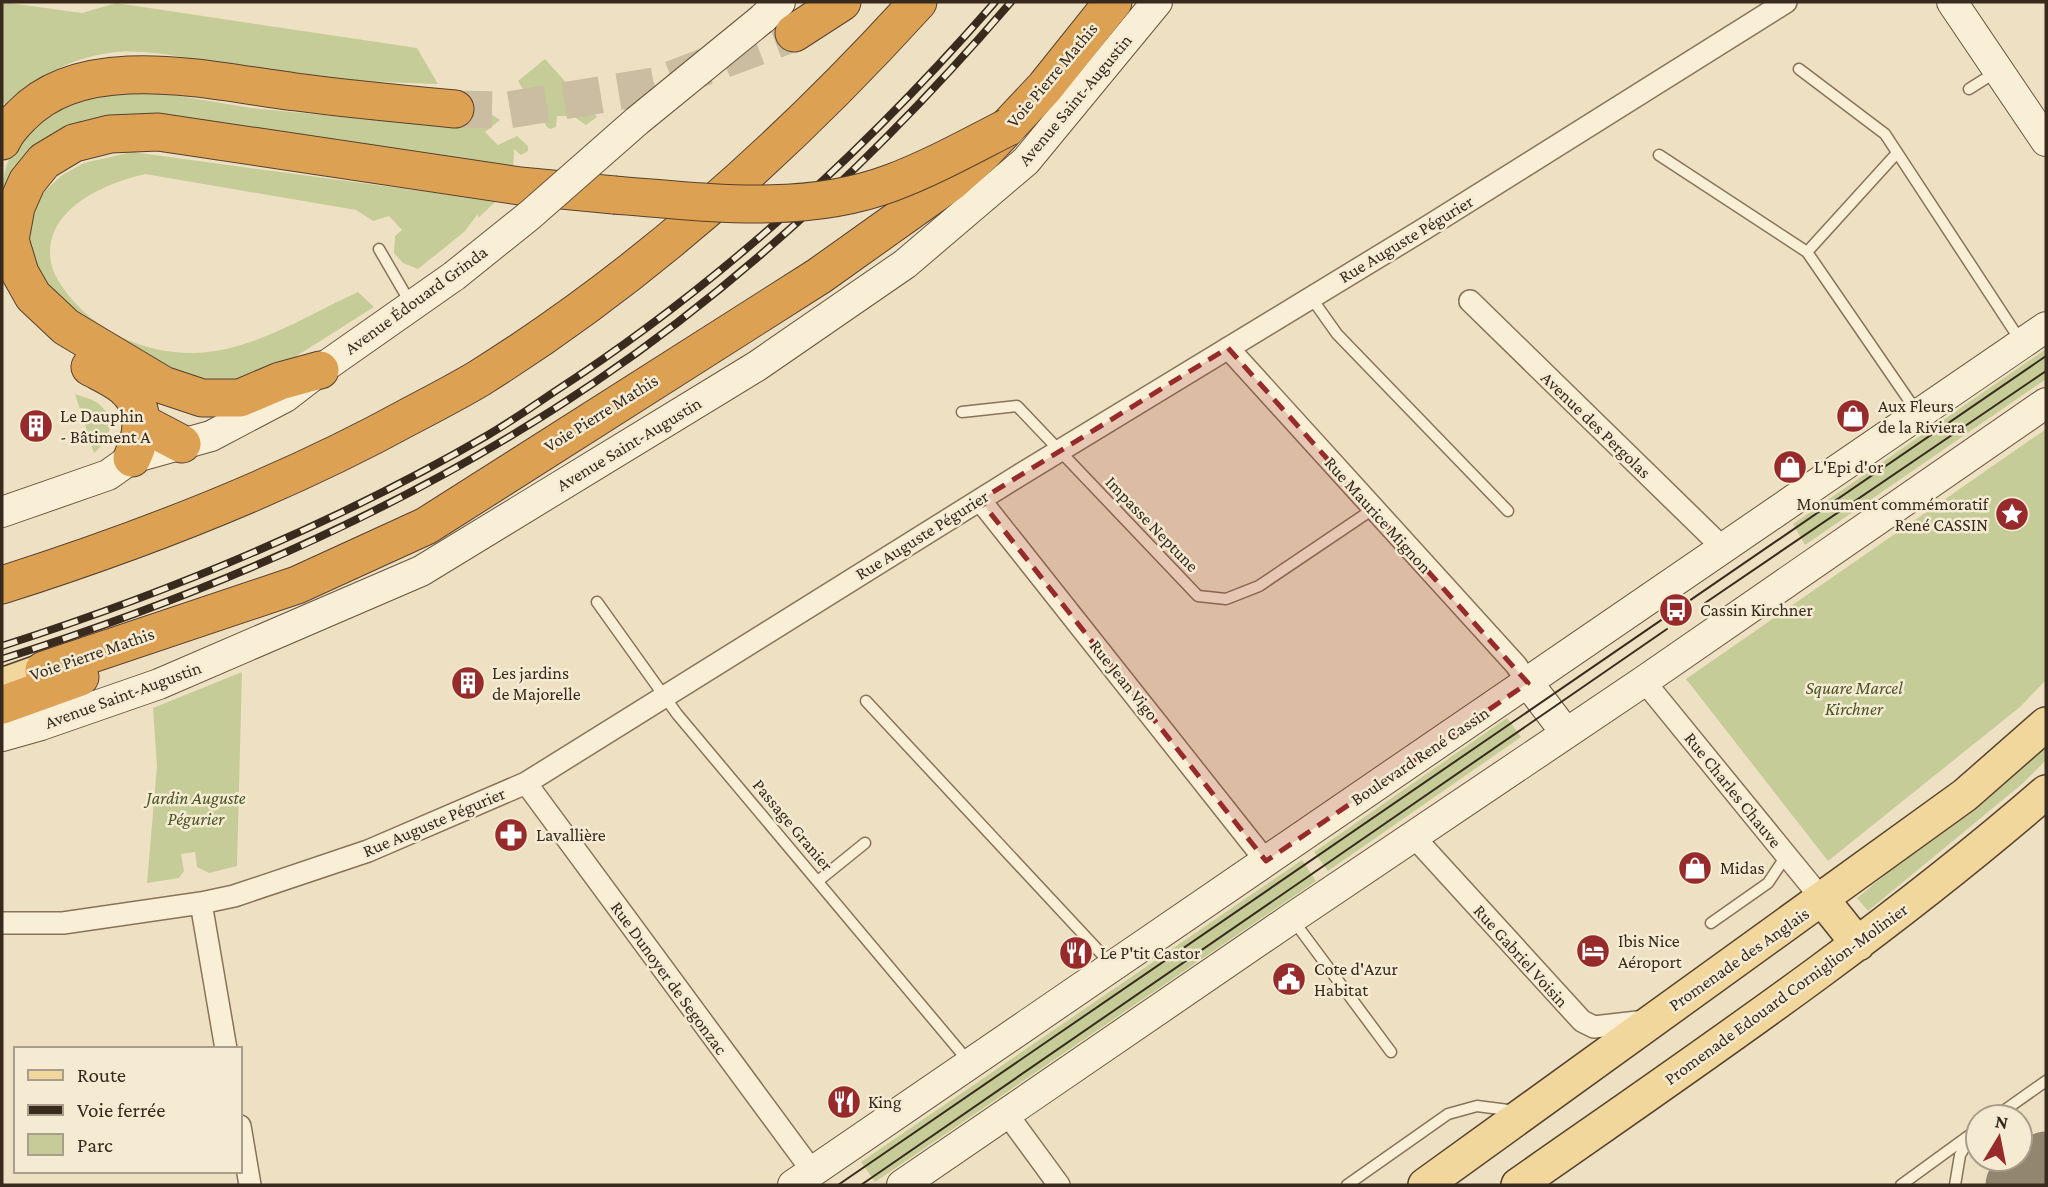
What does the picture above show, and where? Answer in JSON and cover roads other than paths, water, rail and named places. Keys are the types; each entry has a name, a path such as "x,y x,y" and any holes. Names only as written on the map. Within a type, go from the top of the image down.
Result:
{"highway":[{"path":"778,18 842,2"},
{"path":"2,585 183,522 289,477 372,437 478,379 614,286 685,230 857,69 918,2"},
{"name":"Voie Pierre Mathis","path":"44,670 297,585 426,526 819,276 951,182 1045,87 1113,2"},
{"path":"2,141 5,132 34,102 70,85 119,75 172,76 455,109"},
{"path":"320,370 240,398 202,398 163,384 66,327 33,296 20,273 10,240 16,207 27,182 44,161 74,143 110,134 158,132 520,186 755,204 805,203 846,196 890,184 1008,127"},
{"path":"2,289 10,306 29,327 58,348 124,387 132,396 142,423 139,442 132,458"},
{"path":"142,423 182,444"},
{"path":"2,705 230,624 297,585"}],"main road":[{"name":"Avenue Saint-Augustin","path":"2,736 41,726 159,684 421,571 757,366 905,264 1026,161 1157,2"},
{"path":"1952,2 2046,141"},
{"name":"Avenue Édouard Grinda","path":"2,512 107,475 132,458 211,436 285,397 454,276 530,215 637,121 778,18"},
{"name":"Boulevard René Cassin","path":"809,1181 971,1064 2034,335"},
{"path":"902,1185 1644,681 2046,403"},
{"name":"Voie Pierre Mathis","path":"2,685 44,670"},
{"path":"1528,683 1566,733"},
{"name":"Promenade des Anglais","path":"1425,1185 1965,795 2046,724"},
{"name":"Promenade Edouard Corniglion-Molinier","path":"1518,1185 1858,944 2046,792"},
{"path":"1822,899 1858,944"}],"street":[{"name":"Rue Auguste Pégurier","path":"2,923 63,923 201,904 234,896 368,851 526,783 1310,296 1424,229 1786,2"},
{"name":"Avenue des Pergolas","path":"1470,301 1723,548"},
{"name":"Rue Maurice Mignon","path":"1228,348 1516,664 1528,683"},
{"name":"Rue Jean Vigo","path":"980,500 1266,861"},
{"name":"Rue Charles Chauve","path":"1644,681 1822,899"},
{"name":"Rue Dunoyer de Segonzac","path":"526,783 809,1181"},
{"name":"Rue Gabriel Voisin","path":"1414,837 1582,1021 1594,1027 1651,1020"},
{"path":"201,904 226,1047"},
{"path":"1007,1114 1059,1185"},
{"path":"242,1138 250,1185"}],"lane":[{"path":"1799,69 1885,134 2034,335"},
{"path":"1969,89 1998,71"},
{"path":"1807,252 1898,153"},
{"path":"1659,155 1807,252 1919,414"},
{"path":"379,249 412,306"},
{"path":"1310,296 1336,334 1508,511"},
{"name":"Impasse Neptune","path":"962,412 1017,406 1198,596 1226,599 1259,586 1373,509"},
{"path":"2,573 67,564"},
{"name":"Passage Granier","path":"597,602 664,696 971,1064"},
{"path":"866,701 1113,966"},
{"path":"818,881 865,843"},
{"path":"1711,923 1768,883 1786,856"},
{"path":"1292,918 1391,1052"},
{"path":"2015,1103 2046,1081"},
{"path":"1347,1185 1448,1114 1477,1106 1525,1112"},
{"path":"1900,1185 1964,1140"},
{"path":"1955,1185 1960,1155 1964,1148"}],"tunnel":[{"path":"455,109 508,110 654,86 794,33"}],"tram line":[{"path":"838,1185 2046,356"},
{"path":"1705,603 2046,371"},
{"path":"861,1185 1667,629"}],"railway":[{"path":"2,646 127,603 251,554 371,498 513,420 615,351 732,261 842,162 895,110 995,2"},
{"path":"2,659 157,605 309,542 382,507 526,427 652,341 763,253 867,157 1011,2"}],"place":[{"name":"Aux Fleurs de la Riviera","path":"1853,416"},
{"name":"Le Dauphin - Bâtiment A","path":"36,426"},
{"name":"L'Epi d'or","path":"1790,467"},
{"name":"Monument commémoratif René CASSIN","path":"2012,514"},
{"name":"Cassin Kirchner","path":"1676,610"},
{"name":"Les jardins de Majorelle","path":"468,683"},
{"name":"Lavallière","path":"511,835"},
{"name":"Midas","path":"1695,868"},
{"name":"Ibis Nice Aéroport","path":"1593,951"},
{"name":"Le P'tit Castor","path":"1076,953"},
{"name":"Cote d'Azur Habitat","path":"1289,979"},
{"name":"King","path":"844,1102"}],"park label":[{"name":"Square Marcel Kirchner","path":"1854,698"},
{"name":"Jardin Auguste Pégurier","path":"196,808"}]}
